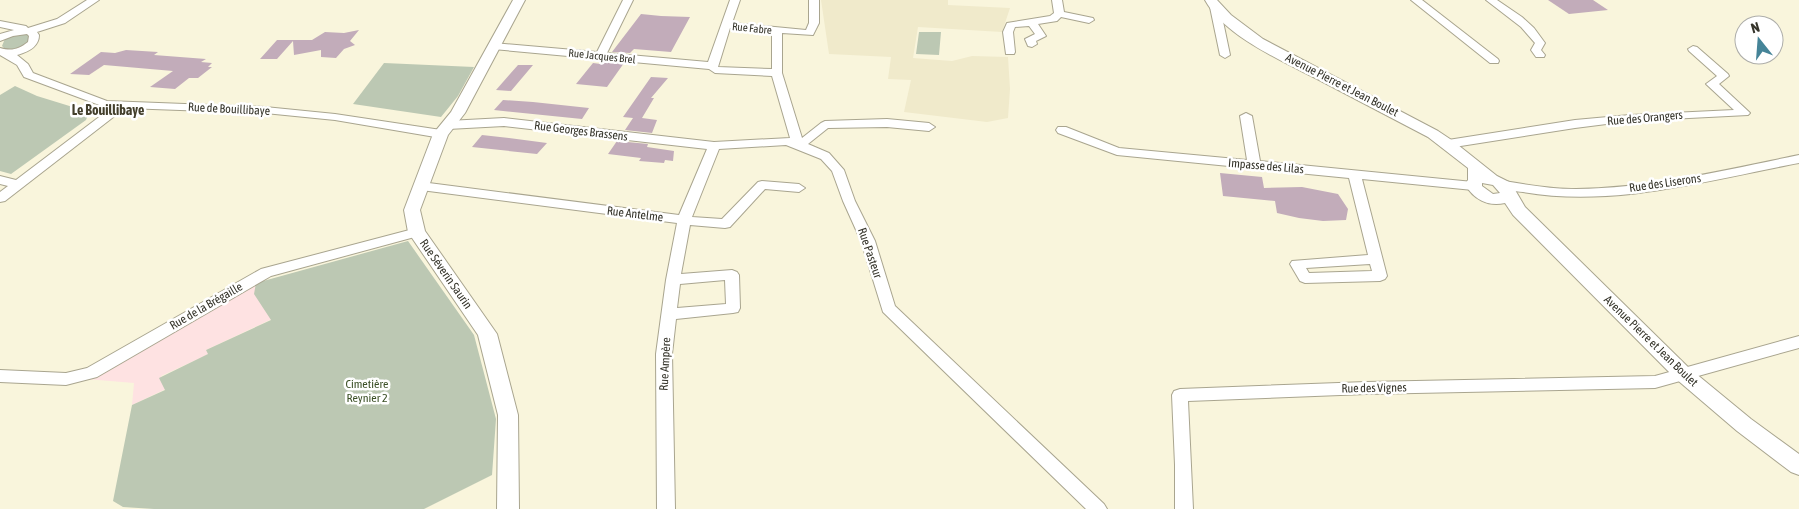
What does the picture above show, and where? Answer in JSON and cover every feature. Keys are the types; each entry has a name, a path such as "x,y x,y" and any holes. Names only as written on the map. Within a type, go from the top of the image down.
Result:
{"street":[{"path":"1,31 27,30 55,24 94,0"},
{"name":"Rue Séverin Saurin","path":"508,509 508,415 487,334 417,232 412,210 442,134 458,113 519,0"},
{"path":"601,55 628,0"},
{"path":"735,0 712,66 715,70 777,73 795,136 800,145"},
{"name":"Rue Fabre","path":"726,25 809,33 814,23 814,0"},
{"path":"1057,0 1059,14"},
{"path":"1416,0 1494,61"},
{"path":"1491,0 1537,36 1540,43 1536,50 1540,55"},
{"path":"1213,4 1225,55"},
{"name":"Avenue Pierre et Jean Boulet","path":"1213,4 1236,27 1258,42 1387,109 1448,144 1682,373 1744,425 1797,464"},
{"path":"1059,14 1089,20"},
{"path":"1010,52 1008,32 1011,25 1053,19 1059,14"},
{"path":"1032,22 1041,36 1030,38 1032,44"},
{"path":"3,52 16,52 29,46 35,38 27,30"},
{"name":"Rue Fabre","path":"777,31 777,73"},
{"path":"26,68 29,46"},
{"name":"Rue Jacques Brel","path":"493,46 712,66"},
{"name":"Rue des Orangers","path":"1448,144 1575,124 1620,119 1744,113 1712,84 1724,76 1693,48"},
{"name":"Rue de Bouillibaye","path":"3,52 26,68 28,75 40,82 106,104 266,110 335,117 442,134"},
{"path":"0,198 122,105"},
{"path":"1246,116 1254,165"},
{"name":"Rue Georges Brassens","path":"442,134 474,125 504,122 714,146"},
{"path":"800,145 825,125 866,123 928,126"},
{"path":"442,134 474,125"},
{"name":"Impasse des Lilas","path":"1062,130 1117,151 1495,188"},
{"path":"684,220 714,146 788,141 800,145"},
{"name":"Rue Pasteur","path":"800,145 824,156 838,170 849,201 868,241 888,308 1098,509"},
{"name":"Rue des Liserons","path":"1495,188 1584,193 1678,182 1799,159"},
{"path":"1354,174 1377,260 1380,276 1305,278 1297,264 1377,260"},
{"path":"0,180 18,184"},
{"name":"Rue Antelme","path":"421,186 725,224 762,185 799,188"},
{"name":"Rue Ampère","path":"666,509 664,354 673,280 684,220"},
{"name":"Rue de la Brégaille","path":"0,376 66,379 91,372 266,272 417,232"},
{"path":"670,314 733,308 732,275 673,280"},
{"name":"Rue des Vignes","path":"1184,509 1180,394 1655,382 1799,342"}],"shaded area":[{"path":"821,0 948,0 948,5 1010,8 1002,32 918,27 913,58 952,61 972,56 1008,57 1010,89 1008,118 987,122 904,112 911,80 888,79 891,57 829,54"},
{"path":"256,283 274,318 206,350 209,354 161,376 168,388 132,405 134,383 86,379"}],"green space":[{"path":"19,32 29,34 30,41 25,46 6,50 2,46 6,36"},
{"path":"919,32 941,32 939,55 916,54"},
{"path":"384,63 474,67 458,96 441,117 353,104"},
{"path":"15,86 37,96 89,112 86,120 11,174 0,171 0,95"},
{"name":"Cimetière Reynier 2","path":"408,241 474,335 496,419 492,475 424,509 154,509 123,507 113,501 132,405 165,390 159,378 208,354 206,350 271,320 254,294 256,283"}],"building":[{"path":"1548,0 1593,0 1608,10 1569,14"},
{"path":"641,14 690,17 671,52 634,49 630,53 612,52"},
{"path":"359,30 350,41 355,45 344,49 336,58 321,57 321,50 294,55 293,41 277,59 260,59 277,40 312,40 325,32 344,33"},
{"path":"126,50 158,52 154,55 206,59 201,62 212,63 208,67 212,67 198,78 189,78 175,89 150,87 173,71 104,65 89,75 70,74 101,52 115,53"},
{"path":"604,61 624,63 607,87 576,84 593,63 601,64"},
{"path":"518,65 533,65 511,91 496,90"},
{"path":"651,77 668,78 651,98 654,98 642,118 657,120 652,133 625,130 633,118 623,117"},
{"path":"503,100 589,108 582,119 494,110"},
{"path":"482,135 547,143 537,154 472,147"},
{"path":"617,141 648,144 647,147 674,151 673,161 665,160 664,163 639,161 641,158 608,154"},
{"path":"1220,173 1262,177 1264,188 1302,187 1338,194 1348,209 1346,220 1323,221 1299,218 1277,213 1275,201 1223,196"}],"district":[{"name":"Le Bouillibaye","path":"108,110"}]}
